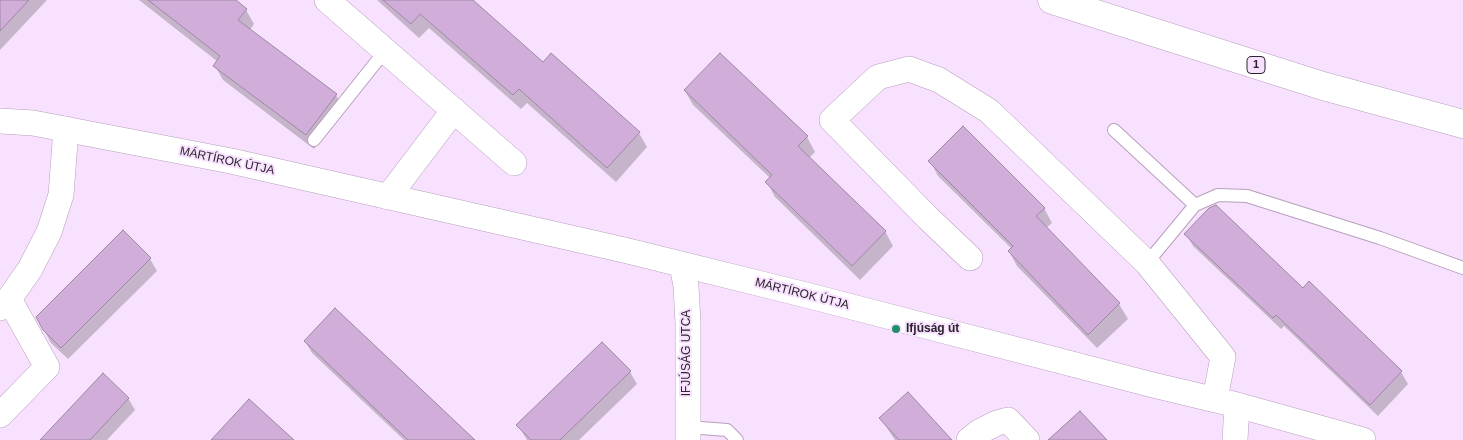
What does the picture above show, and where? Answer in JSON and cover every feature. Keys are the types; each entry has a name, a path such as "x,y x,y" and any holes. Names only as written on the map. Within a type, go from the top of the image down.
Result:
{"main road":[{"name":"1","path":"1052,0 1313,83 1463,124"}],"street":[{"path":"327,0 514,163"},
{"path":"970,258 832,120 878,77 909,68 939,80 989,111 1147,263 1224,357 1226,402 1235,440"},
{"path":"388,197 454,110"},
{"name":"MÁRTÍROK ÚTJA","path":"0,121 33,123 231,161 624,250 1226,402 1363,440"},
{"path":"0,415 47,367 4,303 30,269 52,223 62,195 66,129"},
{"name":"IFJÚSÁG UTCA","path":"682,266 686,286 688,323 688,433"},
{"path":"969,440 997,422 1008,420 1027,440"}],"lane":[{"path":"314,140 385,51"},
{"path":"1114,130 1195,205"},
{"path":"1147,263 1195,205 1218,195 1247,196 1380,238 1463,268"},
{"path":"688,433 727,430 737,440"}],"building":[{"path":"0,0 29,0 0,31"},
{"path":"148,0 236,0 247,9 238,20 337,94 306,135 213,66 220,56"},
{"path":"383,0 473,0 543,62 551,53 640,132 607,168 519,89 513,95 420,14 411,24"},
{"path":"720,53 808,136 798,146 886,231 852,266 765,182 772,175 684,90"},
{"path":"963,126 1045,208 1036,216 1120,303 1088,335 1008,251 1013,246 928,161"},
{"path":"1216,205 1303,288 1309,281 1402,371 1370,405 1276,315 1273,318 1184,234 1209,208"},
{"path":"123,230 151,258 61,348 43,330 36,317"},
{"path":"335,308 475,440 408,440 304,341"},
{"path":"602,342 631,371 560,440 531,440 516,425"},
{"path":"103,373 129,398 90,440 40,440"},
{"path":"908,392 952,440 899,440 879,418"},
{"path":"249,399 294,440 211,440"},
{"path":"1080,411 1107,440 1048,440"}],"place":[{"name":"Ifjúság út","path":"896,329"}]}
